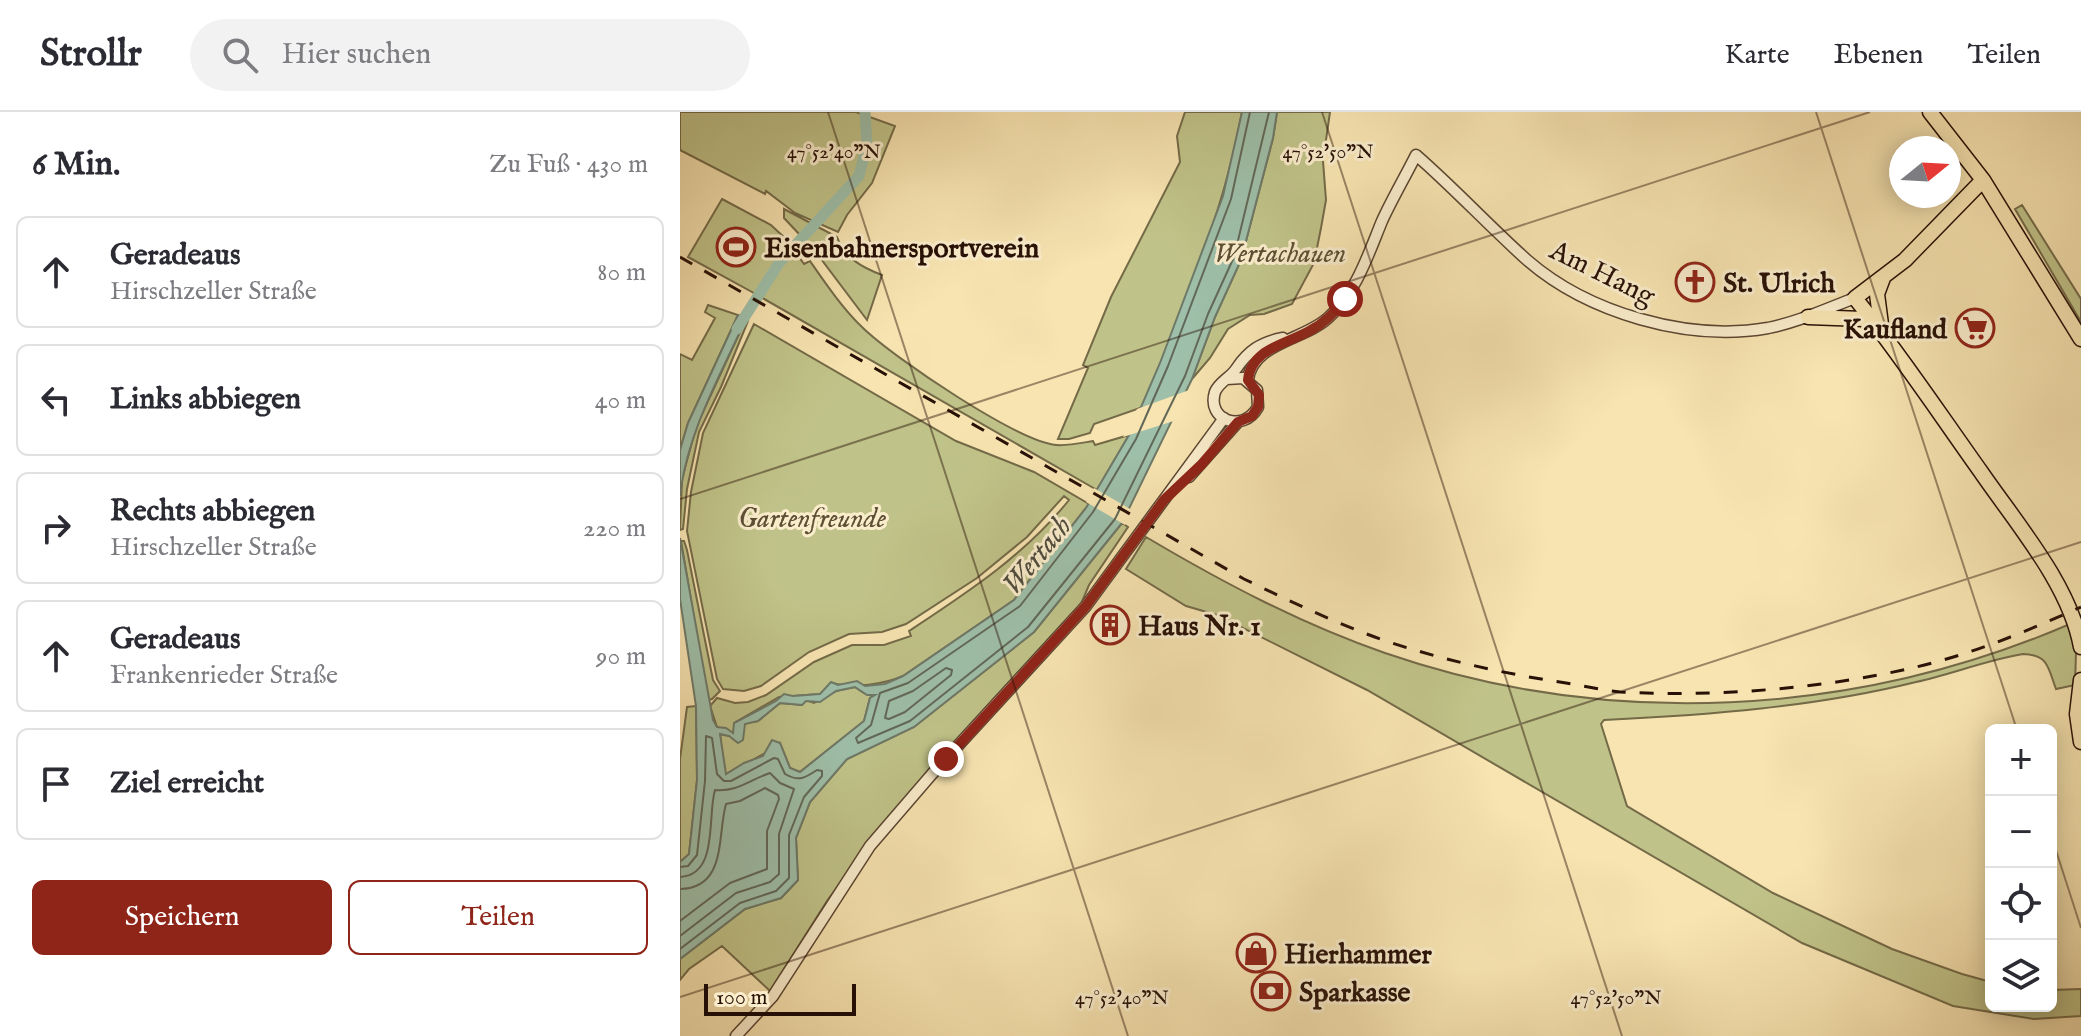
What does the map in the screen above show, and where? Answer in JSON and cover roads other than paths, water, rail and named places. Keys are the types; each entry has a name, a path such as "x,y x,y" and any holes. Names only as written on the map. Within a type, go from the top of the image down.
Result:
{"main road":[{"path":"1930,112 1983,180 2081,339"},
{"path":"1983,180 1905,260 1855,298 2056,581 2076,627 2081,647"},
{"path":"1879,330 1877,294 1885,275"},
{"path":"1808,317 1863,319 1879,330"},
{"path":"2081,680 2077,714 2081,742"}],"street":[{"name":"Am Hang","path":"1254,354 1302,335 1327,319 1345,299 1416,155 1529,261 1566,287 1655,324 1680,330 1769,328 1808,317 1855,298"},
{"path":"1238,422 1224,418 1217,411 1214,400 1217,388 1254,354"},
{"path":"1248,380 1254,354"},
{"path":"736,1036 773,996 831,903 886,827 1086,606 1164,500 1216,440 1238,422 1248,419 1258,407 1257,390 1248,380 1238,377 1227,379"},
{"path":"1216,440 1224,418"}],"water":[{"path":"1242,112 1277,112 1241,260 1192,379 1122,523 1034,632 914,727 847,759 810,802 796,838 798,880 781,898 745,909 680,959 680,862 689,854 697,780 696,706 680,599 680,538 713,720 717,727 733,733 734,723 784,694 820,694 831,682 838,685 857,681 865,686 885,684 903,676 1014,600 1086,508 1129,435 1160,363 1223,196","holes":["855,687 867,695 875,695 870,698 864,721 800,772 790,768 780,743 772,740 763,756 726,774 720,734 738,743 743,740 745,724 758,721 780,703 802,705 806,701 820,702 836,691"]},
{"path":"738,315 746,319 697,427 680,496 680,450 688,423"}],"waterway":[{"path":"737,329 779,263 859,176 867,144 865,112"}],"railway":[{"path":"680,257 1244,579 1352,628 1455,661 1620,692 1769,690 1844,681 1937,662 2000,641 2081,607"}],"place":[{"name":"Eisenbahnersportverein","path":"736,247"},
{"name":"St. Ulrich","path":"1695,282"},
{"name":"Kaufland","path":"1975,328"},
{"name":"Haus Nr. 1","path":"1110,625"},
{"name":"Hierhammer","path":"1256,953"},
{"name":"Sparkasse","path":"1271,991"}],"park label":[{"name":"Wertachauen","path":"1280,252"},
{"name":"Gartenfreunde","path":"812,517"}],"water label":[{"name":"Wertach","path":"1036,555"}]}
